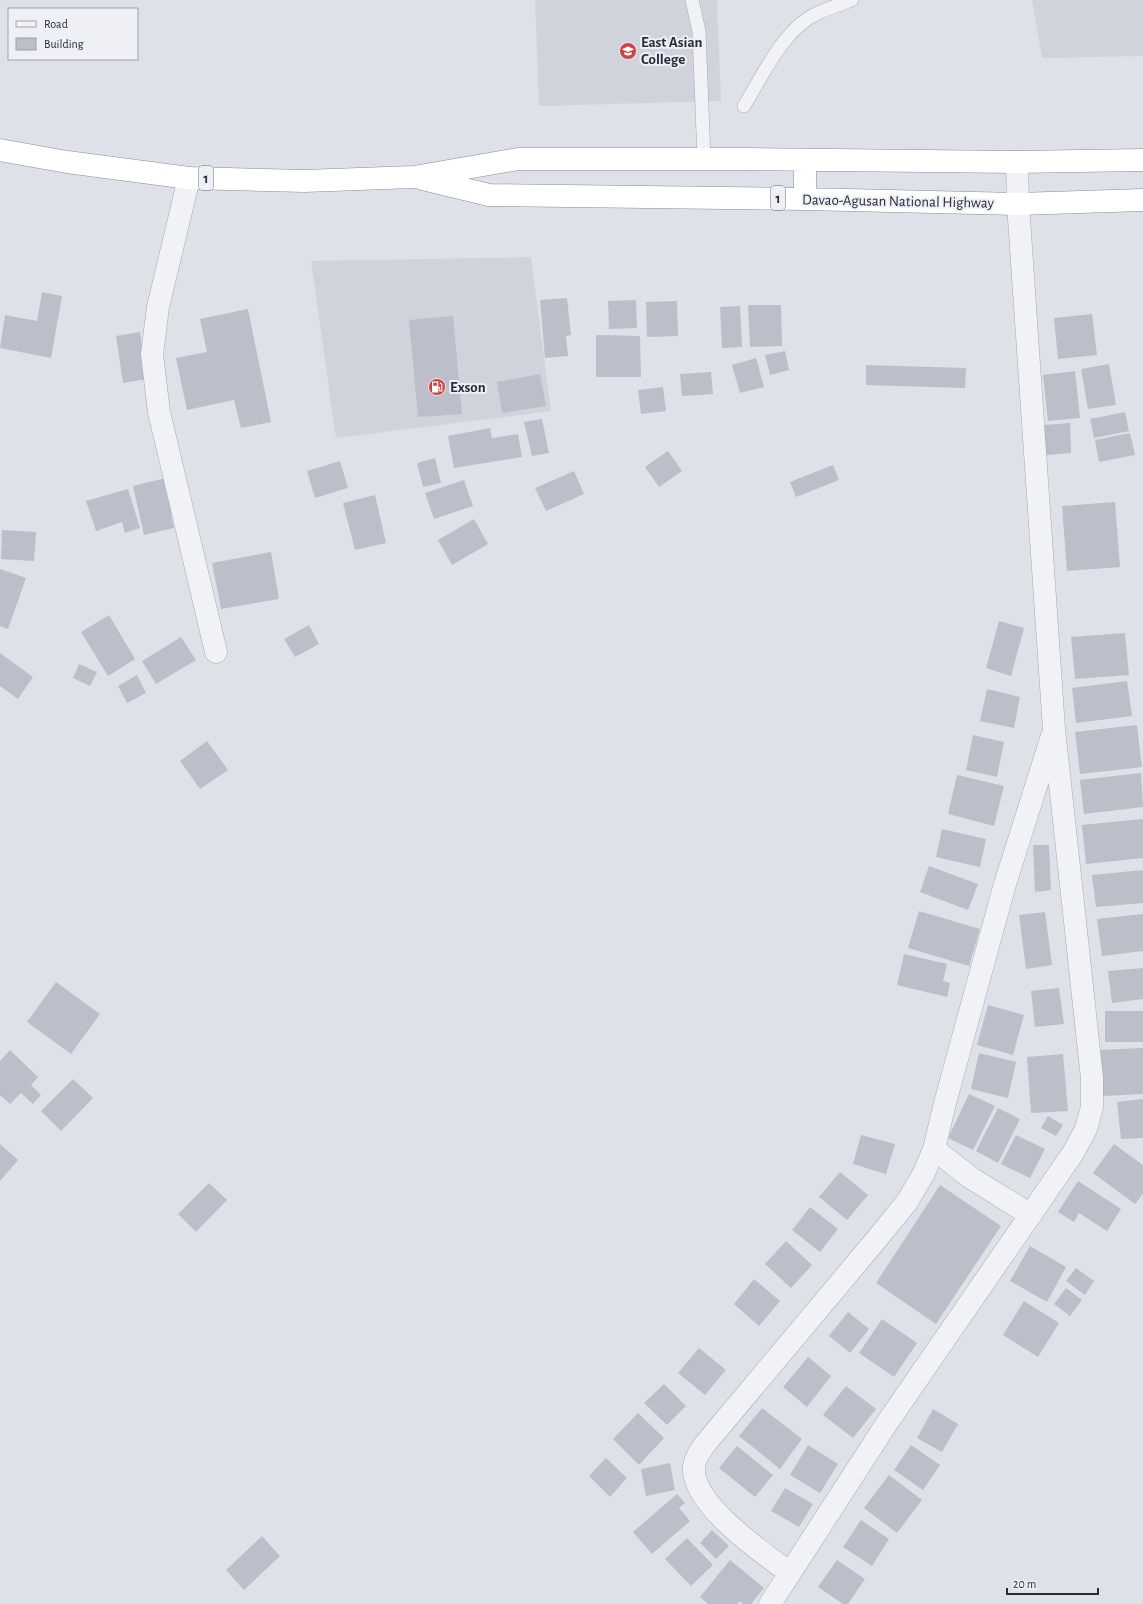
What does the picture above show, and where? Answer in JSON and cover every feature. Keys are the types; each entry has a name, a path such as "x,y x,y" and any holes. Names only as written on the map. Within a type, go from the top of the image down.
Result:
{"highway":[{"name":"Davao-Agusan National Highway","path":"0,150 67,162 189,178 304,181 414,177 518,159 1018,162 1143,160"},
{"path":"805,160 805,199"},
{"name":"Davao-Agusan National Highway","path":"414,177 489,195 805,199 1018,204 1143,200"}],"street":[{"path":"770,1604 888,1423 1073,1152 1086,1129 1092,1107 1092,1078 1054,729 1018,204 1018,162"},
{"path":"189,178 158,307 152,354 159,412 216,652"},
{"path":"790,1573 762,1553 724,1521 703,1495 697,1483 694,1469 695,1459 706,1443 907,1202 924,1173 934,1149 945,1103 1005,884 1054,729"},
{"path":"934,1149 971,1178 1032,1214"}],"lane":[{"path":"692,0 699,31 704,159"},
{"path":"744,106 779,49 795,28 816,13 852,0"}],"shaded area":[{"name":"East Asian College","path":"535,0 717,0 721,101 539,106"},
{"path":"1032,0 1143,0 1143,56 1042,58"},
{"path":"531,257 551,411 336,438 311,261"}],"building":[{"path":"42,292 62,296 51,358 0,348 5,315 37,321"},
{"path":"567,298 571,335 566,336 568,356 545,358 540,300"},
{"path":"636,300 637,328 609,329 608,301"},
{"path":"677,301 678,336 647,337 646,302"},
{"path":"748,305 781,305 782,346 750,347"},
{"path":"740,306 742,347 722,348 720,307"},
{"path":"248,309 271,422 241,428 234,400 187,410 176,358 207,352 200,319"},
{"path":"1092,314 1097,355 1058,359 1054,318"},
{"name":"Exson","path":"453,316 462,414 418,417 409,320"},
{"path":"140,332 147,379 123,383 116,336"},
{"path":"596,335 640,336 641,377 596,377"},
{"path":"785,351 789,370 770,375 765,355"},
{"path":"756,358 764,387 740,393 732,365"},
{"path":"1109,364 1116,405 1088,409 1081,369"},
{"path":"866,365 966,368 965,388 866,385"},
{"path":"1075,371 1080,418 1048,421 1043,375"},
{"path":"711,372 713,394 682,396 680,374"},
{"path":"540,374 546,406 502,413 497,382"},
{"path":"663,387 666,411 641,414 638,390"},
{"path":"1125,412 1129,431 1094,438 1090,419"},
{"path":"542,419 549,453 532,456 524,422"},
{"path":"1070,423 1071,453 1046,455 1044,425"},
{"path":"490,428 492,438 518,434 522,457 454,468 448,436"},
{"path":"1130,433 1135,455 1099,462 1095,440"},
{"path":"668,451 682,471 659,487 645,467"},
{"path":"435,458 441,483 423,487 417,463"},
{"path":"340,461 348,488 315,498 307,471"},
{"path":"833,465 839,480 796,497 790,482"},
{"path":"574,471 584,494 546,511 535,488"},
{"path":"170,477 178,513 171,515 174,528 144,535 133,486"},
{"path":"464,480 473,506 434,519 425,493"},
{"path":"128,489 140,528 125,533 122,522 96,531 86,501"},
{"path":"375,495 386,543 355,550 343,503"},
{"path":"1115,502 1120,567 1067,571 1062,506"},
{"path":"474,519 488,544 452,565 438,540"},
{"path":"2,530 36,532 34,561 1,559"},
{"path":"271,552 279,599 221,609 212,563"},
{"path":"0,569 26,578 8,629 0,626"},
{"path":"109,615 135,659 108,676 81,632"},
{"path":"999,621 1024,628 1011,676 986,668"},
{"path":"309,625 319,644 295,657 284,639"},
{"path":"1125,633 1129,675 1075,679 1071,637"},
{"path":"181,637 196,660 156,684 142,661"},
{"path":"0,653 33,677 18,699 0,686"},
{"path":"79,664 97,672 90,686 73,678"},
{"path":"137,675 146,693 127,703 118,686"},
{"path":"1127,681 1132,716 1076,723 1072,688"},
{"path":"987,689 1020,697 1014,728 980,721"},
{"path":"1137,725 1142,767 1080,774 1075,732"},
{"path":"973,735 1004,742 997,777 966,770"},
{"path":"207,741 228,770 200,789 180,761"},
{"path":"1141,773 1143,807 1084,814 1080,780"},
{"path":"957,775 1004,786 994,826 948,814"},
{"path":"1143,819 1143,858 1086,864 1082,825"},
{"path":"942,829 986,839 980,867 936,857"},
{"path":"1033,845 1049,845 1051,890 1035,892"},
{"path":"929,866 978,884 968,910 920,892"},
{"path":"1143,870 1143,903 1096,907 1092,875"},
{"path":"919,911 980,929 969,966 908,948"},
{"path":"1045,912 1052,965 1026,969 1019,915"},
{"path":"1143,914 1143,951 1102,956 1097,919"},
{"path":"904,954 947,964 943,981 950,983 947,997 897,985"},
{"path":"1143,968 1143,999 1112,1003 1108,971"},
{"path":"56,982 100,1014 71,1054 27,1022"},
{"path":"1059,988 1064,1024 1035,1027 1031,991"},
{"path":"988,1005 1024,1015 1013,1055 977,1045"},
{"path":"1105,1011 1143,1011 1143,1042 1105,1042"},
{"path":"1143,1048 1143,1094 1102,1096 1099,1050"},
{"path":"10,1050 38,1077 31,1085 41,1095 33,1104 21,1093 10,1104 0,1095 0,1061"},
{"path":"979,1053 1016,1062 1008,1098 971,1089"},
{"path":"1063,1054 1068,1111 1031,1113 1027,1057"},
{"path":"73,1079 93,1098 61,1131 41,1111"},
{"path":"969,1094 995,1106 973,1150 948,1138"},
{"path":"1143,1099 1143,1138 1121,1139 1117,1102"},
{"path":"998,1108 1020,1119 998,1163 976,1151"},
{"path":"1048,1116 1063,1125 1056,1136 1041,1128"},
{"path":"861,1135 895,1144 886,1174 853,1164"},
{"path":"1016,1135 1045,1149 1030,1178 1001,1164"},
{"path":"0,1144 18,1160 0,1181"},
{"path":"1114,1144 1143,1165 1143,1194 1135,1204 1093,1173"},
{"path":"840,1172 868,1195 847,1220 819,1197"},
{"path":"1078,1181 1121,1209 1107,1231 1079,1213 1074,1222 1058,1212"},
{"path":"209,1183 227,1200 196,1232 178,1214"},
{"path":"940,1185 1001,1226 936,1324 876,1283"},
{"path":"810,1207 838,1229 820,1252 792,1230"},
{"path":"786,1241 812,1265 791,1288 765,1264"},
{"path":"1030,1246 1066,1267 1047,1302 1010,1281"},
{"path":"1076,1268 1094,1281 1085,1295 1066,1281"},
{"path":"754,1279 780,1301 759,1326 734,1304"},
{"path":"1066,1288 1082,1300 1070,1316 1054,1304"},
{"path":"1024,1301 1059,1323 1038,1357 1003,1335"},
{"path":"848,1312 869,1329 850,1353 829,1336"},
{"path":"882,1319 917,1343 894,1377 859,1353"},
{"path":"699,1348 726,1370 705,1395 678,1373"},
{"path":"808,1357 831,1376 807,1407 783,1387"},
{"path":"664,1384 686,1406 667,1425 644,1403"},
{"path":"846,1386 876,1409 853,1438 823,1415"},
{"path":"762,1408 802,1439 780,1469 739,1436"},
{"path":"933,1409 958,1424 942,1452 917,1438"},
{"path":"638,1413 664,1438 639,1465 613,1439"},
{"path":"808,1445 838,1464 820,1493 790,1475"},
{"path":"911,1445 940,1465 923,1490 894,1470"},
{"path":"737,1446 773,1475 755,1497 719,1468"},
{"path":"606,1458 627,1478 610,1497 589,1476"},
{"path":"670,1463 675,1490 646,1496 641,1469"},
{"path":"889,1475 922,1500 897,1533 864,1508"},
{"path":"785,1488 813,1504 799,1527 771,1511"},
{"path":"677,1494 685,1503 679,1508 690,1521 652,1554 633,1532"},
{"path":"861,1520 889,1539 872,1566 843,1547"},
{"path":"712,1530 729,1546 716,1559 700,1543"},
{"path":"262,1536 280,1556 244,1590 226,1570"},
{"path":"687,1538 713,1565 691,1586 665,1559"},
{"path":"730,1560 764,1588 751,1604 743,1604 740,1601 737,1604 708,1604 700,1597"},
{"path":"837,1560 865,1579 848,1604 843,1604 818,1587"}],"place":[{"name":"East Asian College","path":"628,51"},
{"name":"Exson","path":"437,387"}]}
